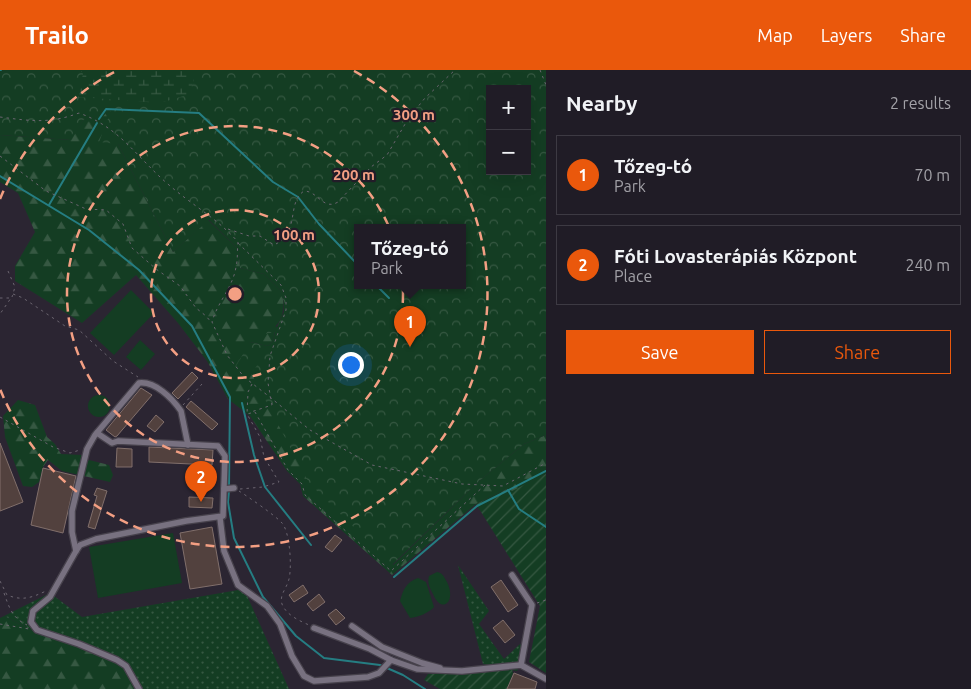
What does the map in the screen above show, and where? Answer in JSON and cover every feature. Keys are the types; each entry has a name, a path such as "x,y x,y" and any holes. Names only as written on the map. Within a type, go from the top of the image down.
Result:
{"street":[{"path":"76,550 72,532 72,511 87,449 97,433 139,383 146,382 154,385 180,409 188,445"},
{"path":"97,433 112,443 118,441 218,446 225,456 224,516 186,521 96,539 80,545 47,601 33,611 31,622 37,630 79,644 117,660 126,666 138,689"},
{"path":"224,488 234,488"},
{"path":"220,518 224,551 238,585 267,606 280,624 292,656 304,676 314,681 368,677 379,673 387,665"},
{"path":"512,575 532,605 520,665"},
{"path":"352,626 382,647 422,663 454,671"},
{"path":"314,628 370,649 387,665 454,671 520,665 546,679"}],"path":[{"path":"226,229 249,236 260,236 274,245 287,234 294,219 293,213 297,200 304,191 312,193 327,204 333,205 346,195 371,167 387,155 408,119 425,98 455,70"},
{"path":"540,70 546,85"},
{"path":"0,117 41,122 62,120 79,113 95,119 112,129 169,185 226,229 281,285 286,298 286,310 270,356 268,383 272,405 247,414"},
{"path":"0,156 46,191 86,209 106,210 123,224 132,248 156,269 180,286 196,308 212,322 227,356 244,378 310,430 372,465 462,484 503,486 546,463"},
{"path":"212,322 215,310 227,290 236,268 238,242"},
{"path":"0,314 12,298 15,287 8,271"},
{"path":"13,294 23,298 65,326 80,330 113,361 146,382"},
{"path":"0,298 12,298"},
{"path":"180,409 202,384"},
{"path":"234,488 264,487 279,482 264,457 260,437 247,414 248,392 252,384"},
{"path":"247,414 255,412 288,470 302,484 305,495 391,571 486,485"},
{"path":"0,417 53,447 70,453 87,449"},
{"path":"234,488 282,523 288,534 289,564 289,580 281,597 282,606 294,618 314,628"},
{"path":"0,582 11,613 20,622 37,630"},
{"path":"3,590 7,595 29,599 56,587"},
{"path":"532,605 546,600"},
{"path":"0,624 37,630"}],"green space":[{"path":"0,70 247,70 265,79 107,120 111,111 108,110 101,119"},
{"path":"0,70 80,70 83,73 79,97 160,103 190,94 196,70 546,70 546,435 524,444 478,482 392,565 309,483 251,373 259,363 259,358 255,358 243,369 236,366 250,342 268,346 273,341 275,332 266,334 271,324 277,327 284,312 283,293 264,274 240,268 239,250 209,220 173,252 118,144 99,142 111,111 108,110 97,125 84,119 71,140 0,135"},
{"path":"108,110 111,111 118,144 173,252 208,220 239,250 240,268 264,274 283,293 280,321 267,333 275,331 273,341 268,346 250,342 243,368 255,357 259,358 259,363 393,565 478,482 524,444 546,435 546,474 512,492 507,489 476,504 392,575 303,496 300,484 287,471 250,416 228,399 207,361 178,323 136,275 82,323 15,281 15,266 35,232 18,193 0,182 0,135 70,140 84,119"},
{"path":"131,290 154,313 114,355 90,333"},
{"path":"140,340 155,354 141,370 126,357"},
{"path":"99,395 109,402 110,406 103,416 99,417 89,410 88,406 95,396"},
{"path":"18,400 35,405 47,437 55,444 61,454 82,455 86,463 89,460 109,465 113,475 110,482 62,471 48,460 43,467 39,482 32,487 23,486 5,437 3,416"},
{"path":"546,474 546,673 529,662 540,606 476,504 507,489 512,491"},
{"path":"173,533 182,583 98,598 89,547"},
{"path":"458,565 489,611 479,624 504,659 520,644 527,652 517,671 483,664"},
{"path":"437,572 441,573 450,589 449,600 444,605 436,600 428,579 429,576"},
{"path":"418,578 426,582 434,607 423,614 410,618 400,601 406,587"},
{"path":"244,589 289,689 136,689 4,616 50,593 82,617"},
{"path":"4,616 35,632 78,646 114,662 124,669 136,689 0,689 0,618"},
{"path":"512,669 513,673 507,689 440,689 424,680 428,674 473,673"}],"building":[{"path":"192,372 198,378 178,399 172,393"},
{"path":"141,388 152,395 115,437 106,430"},
{"path":"191,401 218,424 212,430 186,407"},
{"path":"156,415 164,422 155,432 147,426"},
{"path":"0,443 23,502 0,511"},
{"path":"149,447 213,450 212,465 149,462"},
{"path":"117,448 132,449 132,467 116,467"},
{"path":"43,468 76,476 63,533 31,525"},
{"path":"97,488 107,491 95,529 88,527 97,496 94,495"},
{"path":"189,497 213,498 212,508 189,507"},
{"path":"212,527 222,584 190,589 180,533"},
{"path":"335,535 342,540 332,552 325,547"},
{"path":"501,580 518,605 508,612 491,587"},
{"path":"303,585 308,593 294,602 289,595"},
{"path":"319,594 325,602 313,611 307,604"},
{"path":"336,609 345,618 336,625 328,615"},
{"path":"503,620 515,635 505,643 493,628"},
{"path":"514,673 537,682 535,689 507,689"}],"waterway":[{"path":"99,119 106,109 199,113 273,182 298,197 319,224 354,261"},
{"path":"49,205 97,123"},
{"path":"0,176 89,230 139,270 192,326 230,397 229,486"},
{"path":"380,289 389,298"},
{"path":"242,403 254,455 265,487 311,545"},
{"path":"394,577 477,506 546,471"},
{"path":"508,490 519,509 546,527"},
{"path":"229,491 228,502 234,538 263,597 296,636 324,658 380,665 403,675 425,689"}],"place":[{"name":"Tőzeg-tó","path":"410,347"},
{"name":"Fóti Lovasterápiás Központ","path":"201,502"}]}
